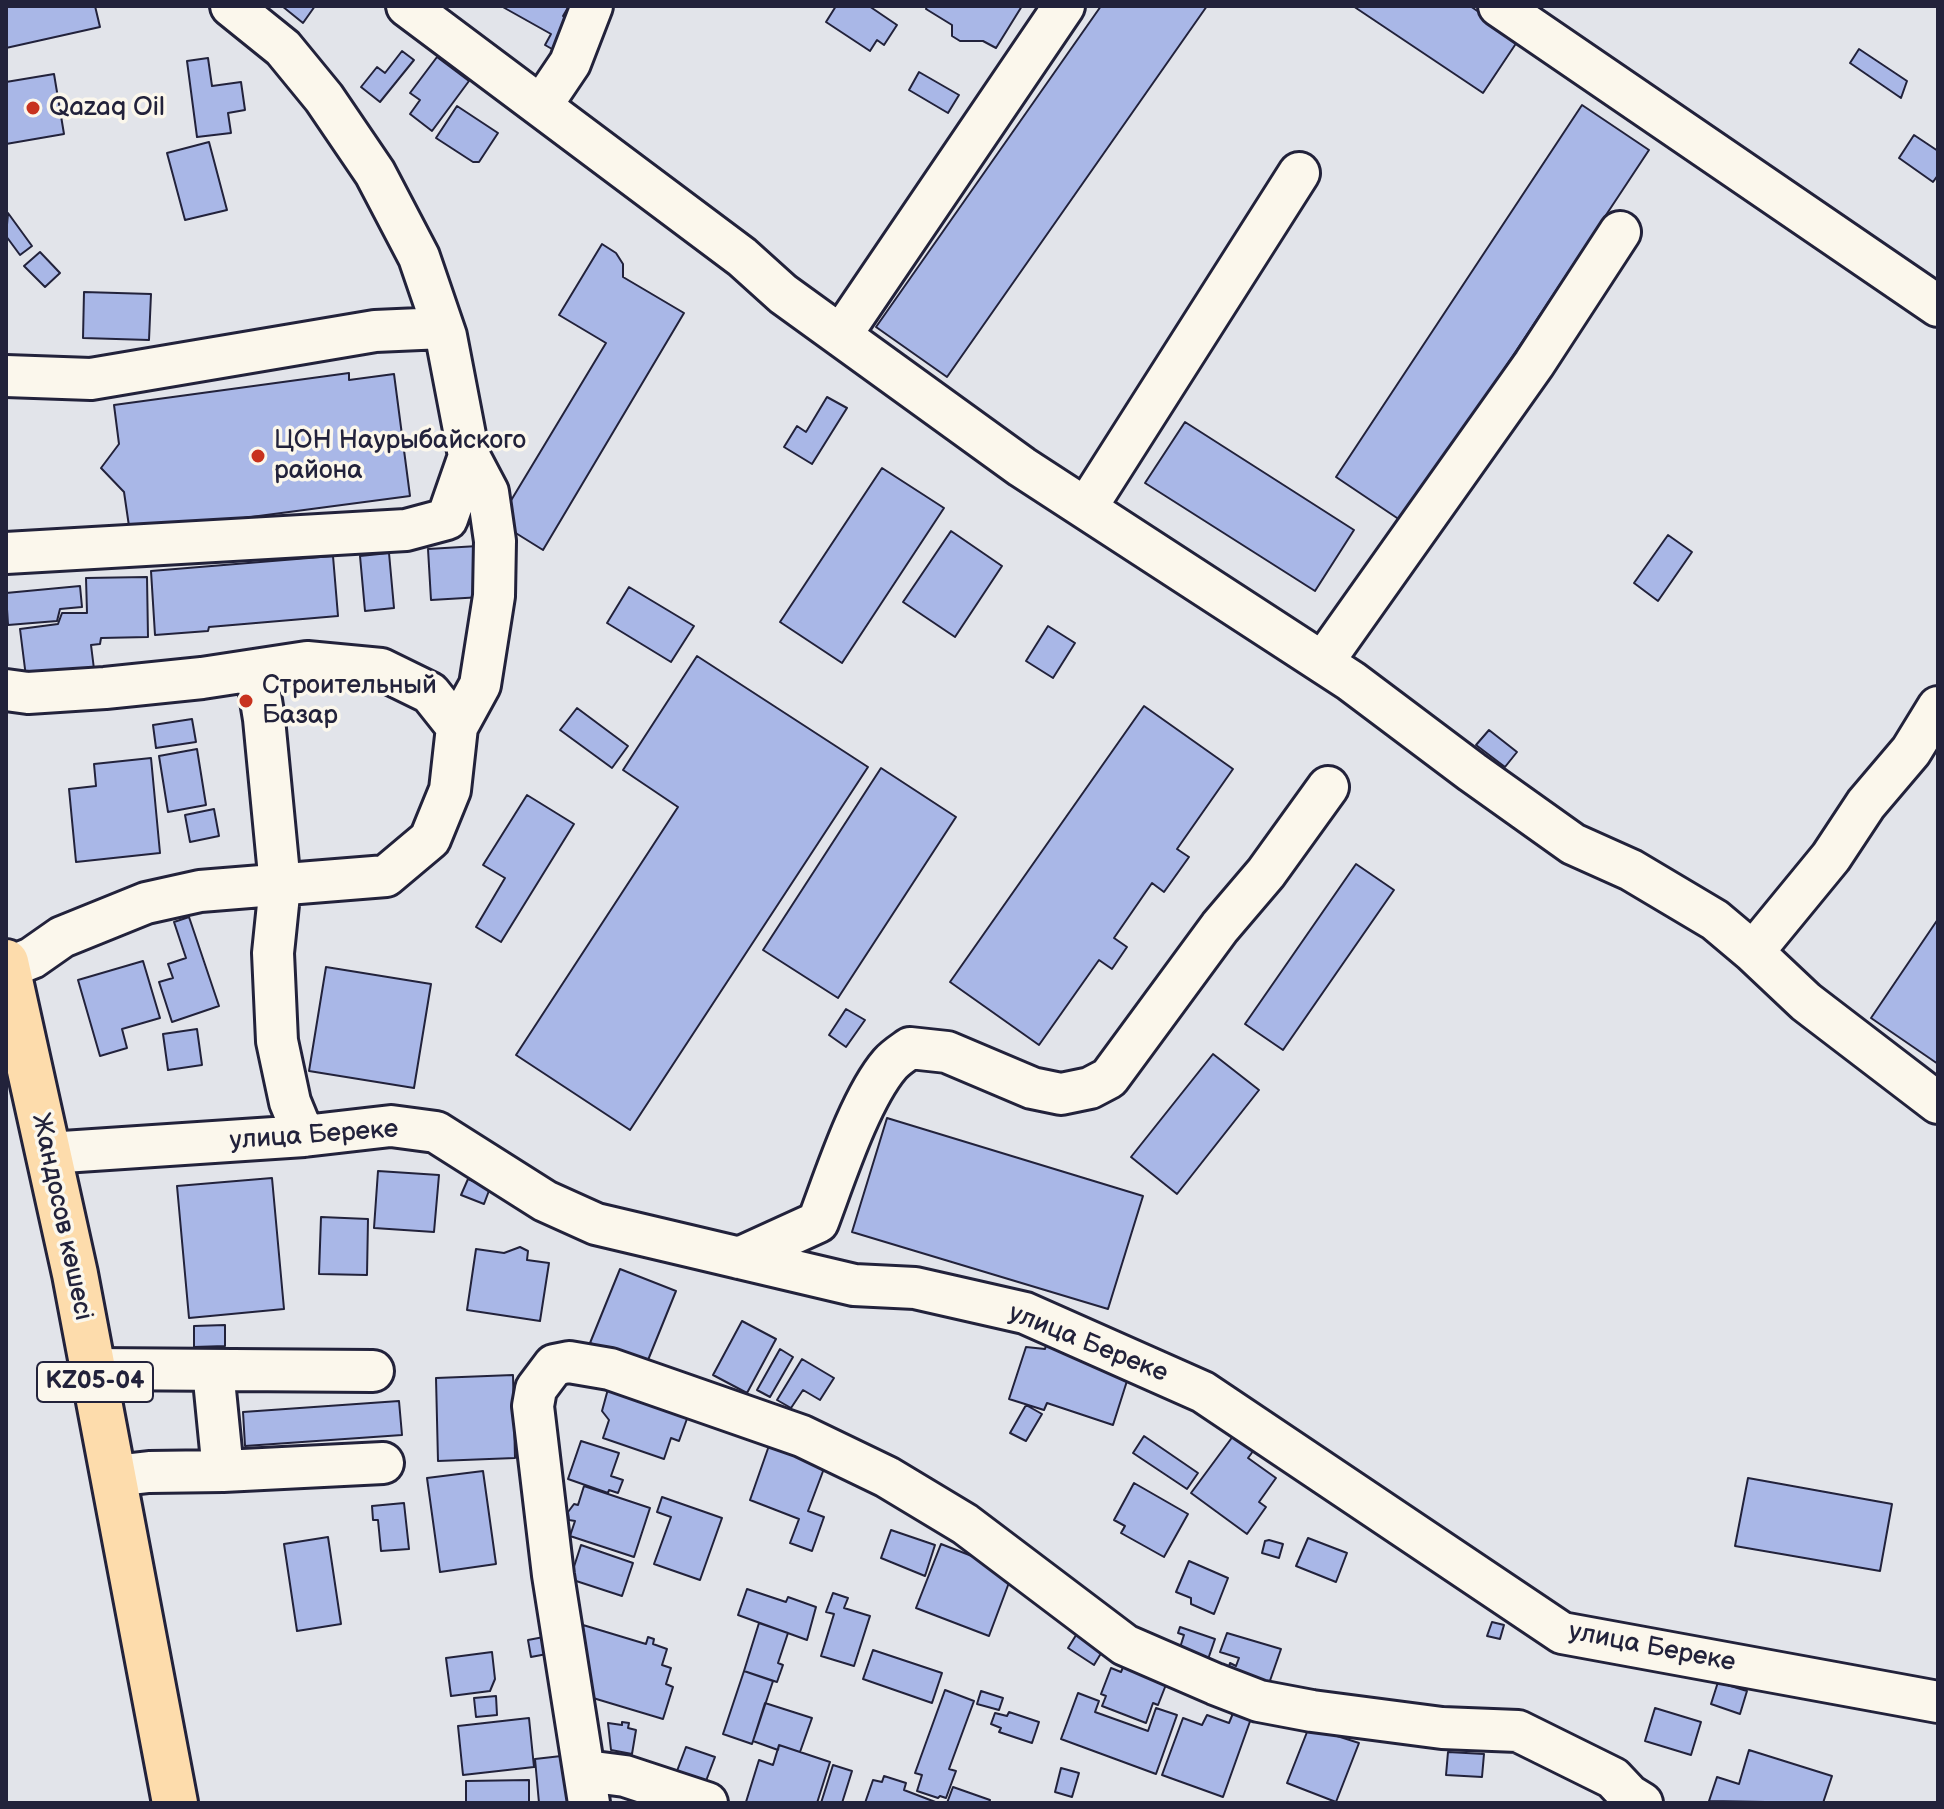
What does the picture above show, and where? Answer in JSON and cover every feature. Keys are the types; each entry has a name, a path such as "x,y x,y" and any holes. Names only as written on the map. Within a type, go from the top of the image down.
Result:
{"main road":[{"name":"Жандосов көшесі","path":"7,965 75,1274 175,1803"}],"street":[{"path":"7,965 32,958 62,937 146,903 200,891 386,876 430,839 450,790 457,727 480,685 494,596 495,541 488,492 469,456 443,328 419,257 375,173 324,98 283,48 231,6"},
{"path":"407,6 742,257 783,294 1022,467 1323,662 1573,844 1631,870 1715,920 1806,1002 1938,1103"},
{"path":"541,106 570,63 592,6"},
{"path":"841,335 1064,6"},
{"path":"1499,6 1938,306"},
{"path":"1086,508 1299,173"},
{"path":"1323,662 1534,364 1620,232"},
{"path":"6,376 91,379 375,331 443,328"},
{"path":"6,553 406,530 447,519 469,456"},
{"path":"6,690 28,693 105,688 307,662 381,669 430,693 457,727"},
{"path":"256,670 264,719 280,885 273,953 277,1041 290,1102 304,1136"},
{"path":"1753,952 1831,857 1866,804 1911,751 1938,707"},
{"path":"739,1258 818,1222 852,1133 873,1091 891,1063 910,1048 947,1052 1032,1088 1061,1094 1090,1088 1109,1078 1328,787"},
{"name":"улица Береке","path":"48,1153 304,1136 391,1126 436,1132 545,1201 596,1224 854,1285 915,1288 1025,1313 1203,1392 1562,1633 1938,1702"},
{"path":"707,1803 625,1776 588,1787 567,1673 533,1406 536,1389 554,1365 569,1362 610,1369 802,1436 887,1477 990,1541 1125,1645 1215,1684 1259,1701 1312,1711 1442,1728 1518,1731 1613,1778 1642,1803"},
{"path":"93,1369 373,1371"},
{"path":"213,1370 223,1471"},
{"path":"114,1476 383,1463"}],"building":[{"path":"6,6 95,6 100,27 6,48"},
{"path":"282,6 315,6 303,23"},
{"path":"501,6 569,6 563,16 583,27 566,57 545,45 551,34"},
{"path":"836,6 869,6 897,25 884,45 877,40 870,51 826,22"},
{"path":"927,6 1022,6 996,48 983,41 960,41 952,36 952,25 926,9"},
{"path":"1101,6 1207,6 947,377 876,327"},
{"path":"1353,6 1470,6 1519,39 1483,93"},
{"path":"1859,49 1907,81 1901,98 1850,63"},
{"path":"402,51 414,60 380,102 361,87 377,67 385,73"},
{"path":"437,57 469,81 432,131 410,114 420,100 410,93"},
{"path":"208,58 212,86 241,82 245,110 228,113 231,133 197,137 187,61"},
{"path":"919,72 959,95 948,113 909,90"},
{"name":"Qazaq Oil","path":"54,74 64,134 6,144 6,82"},
{"path":"1582,105 1649,150 1403,522 1336,477"},
{"path":"457,106 498,133 479,162 473,162 436,138"},
{"path":"1914,135 1938,151 1938,175 1933,182 1899,158"},
{"path":"209,142 227,210 185,220 167,153"},
{"path":"8,213 32,246 20,255 6,236"},
{"path":"602,244 616,253 623,264 623,277 684,313 543,550 498,522 606,343 559,315"},
{"path":"40,252 60,273 45,287 24,266"},
{"path":"84,292 151,294 149,340 83,338"},
{"name":"ЦОН Наурыбайского района","path":"349,373 349,380 394,374 410,496 130,533 124,492 101,468 119,444 114,405"},
{"path":"827,397 847,408 812,464 784,447 797,426 806,432"},
{"path":"1185,422 1354,530 1315,591 1145,483"},
{"path":"882,468 944,508 842,663 780,622"},
{"path":"951,531 1002,566 955,637 903,602"},
{"path":"1668,535 1692,552 1658,601 1634,583"},
{"path":"478,546 482,597 431,600 428,549"},
{"path":"389,553 394,608 365,611 360,556"},
{"path":"333,556 338,616 155,635 151,571"},
{"path":"147,577 148,637 101,638 100,644 91,645 94,669 26,677 20,629 58,624 62,613 87,613 86,578"},
{"path":"80,586 82,607 60,609 57,621 8,625 6,593"},
{"path":"629,587 694,626 671,662 607,623"},
{"path":"1048,626 1075,643 1053,678 1026,661"},
{"path":"697,656 868,767 630,1130 516,1055 678,807 623,770"},
{"path":"1144,706 1233,769 1177,849 1189,857 1164,892 1152,883 1114,938 1127,947 1112,969 1099,960 1039,1045 950,982"},
{"path":"577,708 628,746 612,768 560,730"},
{"path":"192,719 196,742 156,748 153,725"},
{"path":"1489,730 1517,752 1505,767 1476,745"},
{"path":"197,749 206,805 168,812 159,756"},
{"path":"151,758 160,853 76,862 69,789 96,786 94,764"},
{"path":"881,768 956,817 838,998 763,950"},
{"path":"527,795 574,824 501,942 476,927 505,878 483,865"},
{"path":"214,809 219,836 190,842 185,815"},
{"path":"1356,864 1394,890 1283,1050 1245,1024"},
{"path":"189,917 219,1006 172,1022 159,982 173,978 168,964 186,958 174,922"},
{"path":"1938,919 1938,1064 1871,1018"},
{"path":"143,961 160,1018 122,1029 127,1048 100,1056 78,980"},
{"path":"326,967 431,984 414,1088 309,1071"},
{"path":"846,1009 865,1020 846,1047 829,1035"},
{"path":"197,1029 202,1065 168,1070 163,1034"},
{"path":"1213,1054 1259,1090 1177,1194 1131,1157"},
{"path":"887,1118 1143,1196 1108,1309 852,1232"},
{"path":"378,1171 439,1175 434,1232 374,1228"},
{"path":"272,1178 284,1309 189,1318 177,1186"},
{"path":"468,1179 490,1188 484,1204 461,1195"},
{"path":"321,1217 368,1219 367,1275 319,1274"},
{"path":"520,1247 528,1251 527,1260 549,1263 540,1321 467,1310 476,1249 504,1253"},
{"path":"620,1269 676,1291 646,1365 590,1343"},
{"path":"742,1321 776,1339 747,1393 713,1375"},
{"path":"225,1325 225,1346 194,1347 194,1326"},
{"path":"1049,1335 1133,1362 1113,1425 1047,1403 1044,1410 1009,1399 1026,1347 1045,1349"},
{"path":"780,1349 793,1357 770,1397 757,1390"},
{"path":"802,1359 834,1378 820,1400 803,1390 791,1408 777,1400"},
{"path":"513,1375 515,1458 438,1461 436,1378"},
{"path":"608,1389 688,1416 679,1441 671,1438 664,1459 603,1438 609,1420 602,1411"},
{"path":"399,1401 402,1435 245,1446 243,1412"},
{"path":"1026,1405 1042,1414 1026,1441 1010,1433"},
{"path":"1242,1424 1262,1439 1248,1458 1276,1478 1259,1502 1266,1507 1247,1534 1191,1493"},
{"path":"1144,1436 1198,1473 1187,1489 1133,1453"},
{"path":"772,1437 828,1458 808,1511 824,1517 812,1551 790,1543 799,1519 750,1500"},
{"path":"581,1441 619,1453 611,1476 623,1480 618,1493 609,1490 608,1493 568,1479"},
{"path":"483,1471 496,1564 440,1572 427,1478"},
{"path":"1748,1478 1892,1504 1880,1571 1735,1546"},
{"path":"1134,1483 1188,1514 1164,1557 1121,1533 1125,1526 1114,1520"},
{"path":"584,1486 650,1508 634,1557 570,1536 575,1521 569,1520 568,1512 574,1504 578,1505"},
{"path":"662,1497 722,1518 700,1580 654,1564 671,1517 657,1512"},
{"path":"404,1503 409,1549 381,1551 378,1520 373,1520 372,1506"},
{"path":"891,1530 935,1545 925,1576 881,1558"},
{"path":"328,1537 341,1624 297,1631 284,1544"},
{"path":"1308,1538 1347,1553 1336,1582 1296,1566"},
{"path":"1265,1541 1283,1544 1279,1558 1262,1553"},
{"path":"941,1544 1013,1572 989,1636 916,1608"},
{"path":"581,1545 633,1563 622,1596 570,1579"},
{"path":"1189,1561 1228,1578 1214,1614 1191,1604 1191,1598 1176,1592"},
{"path":"747,1589 786,1602 788,1597 816,1607 807,1640 738,1615"},
{"path":"833,1593 848,1598 844,1608 870,1616 854,1666 821,1656 834,1614 826,1612"},
{"path":"1492,1622 1504,1625 1500,1639 1487,1636"},
{"path":"759,1623 788,1633 778,1663 783,1665 777,1682 744,1671"},
{"path":"1083,1624 1109,1640 1094,1665 1068,1648"},
{"path":"583,1625 646,1644 648,1637 654,1639 653,1644 667,1649 662,1665 671,1668 666,1684 673,1687 663,1719 583,1695 572,1661"},
{"path":"1180,1627 1215,1639 1205,1668 1177,1657 1184,1635 1178,1633"},
{"path":"1227,1633 1281,1649 1265,1695 1227,1673 1230,1663 1236,1666 1239,1658 1220,1652"},
{"path":"549,1636 552,1653 531,1657 528,1640"},
{"path":"873,1650 942,1673 932,1703 863,1679"},
{"path":"492,1652 495,1679 490,1691 451,1696 446,1658"},
{"path":"1126,1660 1169,1677 1158,1705 1153,1703 1146,1723 1102,1706 1106,1696 1101,1694 1111,1668 1121,1672"},
{"path":"744,1671 773,1681 752,1744 723,1734"},
{"path":"1718,1682 1747,1691 1740,1714 1711,1704"},
{"path":"945,1690 974,1701 949,1769 956,1771 946,1798 938,1798 917,1791 922,1775 915,1773"},
{"path":"981,1691 1003,1698 999,1710 977,1704"},
{"path":"1078,1693 1099,1701 1095,1712 1148,1731 1156,1708 1177,1715 1156,1774 1061,1739"},
{"path":"496,1696 497,1715 476,1717 474,1698"},
{"path":"765,1703 812,1718 800,1752 779,1745 778,1750 753,1741"},
{"path":"1236,1706 1253,1713 1223,1797 1162,1775 1183,1718 1202,1725 1207,1715 1229,1723"},
{"path":"1655,1708 1701,1722 1691,1755 1645,1741"},
{"path":"1009,1712 1039,1722 1032,1743 999,1732 1001,1728 991,1724 995,1713 1007,1716"},
{"path":"529,1718 534,1767 463,1775 458,1726"},
{"path":"622,1722 629,1723 628,1728 636,1730 632,1754 611,1750 608,1723 622,1725"},
{"path":"1309,1727 1359,1743 1336,1802 1287,1783"},
{"path":"779,1745 830,1762 817,1803 746,1802 759,1760 773,1765"},
{"path":"686,1747 715,1757 706,1781 677,1771"},
{"path":"1749,1750 1832,1776 1823,1803 1709,1801 1717,1777 1739,1784"},
{"path":"1448,1752 1484,1754 1482,1777 1446,1775"},
{"path":"570,1755 576,1803 539,1803 535,1759"},
{"path":"833,1765 852,1771 842,1803 821,1803"},
{"path":"1061,1768 1079,1773 1072,1797 1055,1792"},
{"path":"884,1776 906,1783 904,1790 938,1803 865,1803 873,1780 882,1782"},
{"path":"529,1780 529,1803 466,1803 466,1781"},
{"path":"953,1787 990,1800 989,1803 947,1803"}],"place":[{"name":"Qazaq Oil","path":"33,108"},
{"name":"ЦОН Наурыбайского района","path":"258,456"},
{"name":"Строительный Базар","path":"246,701"}]}
